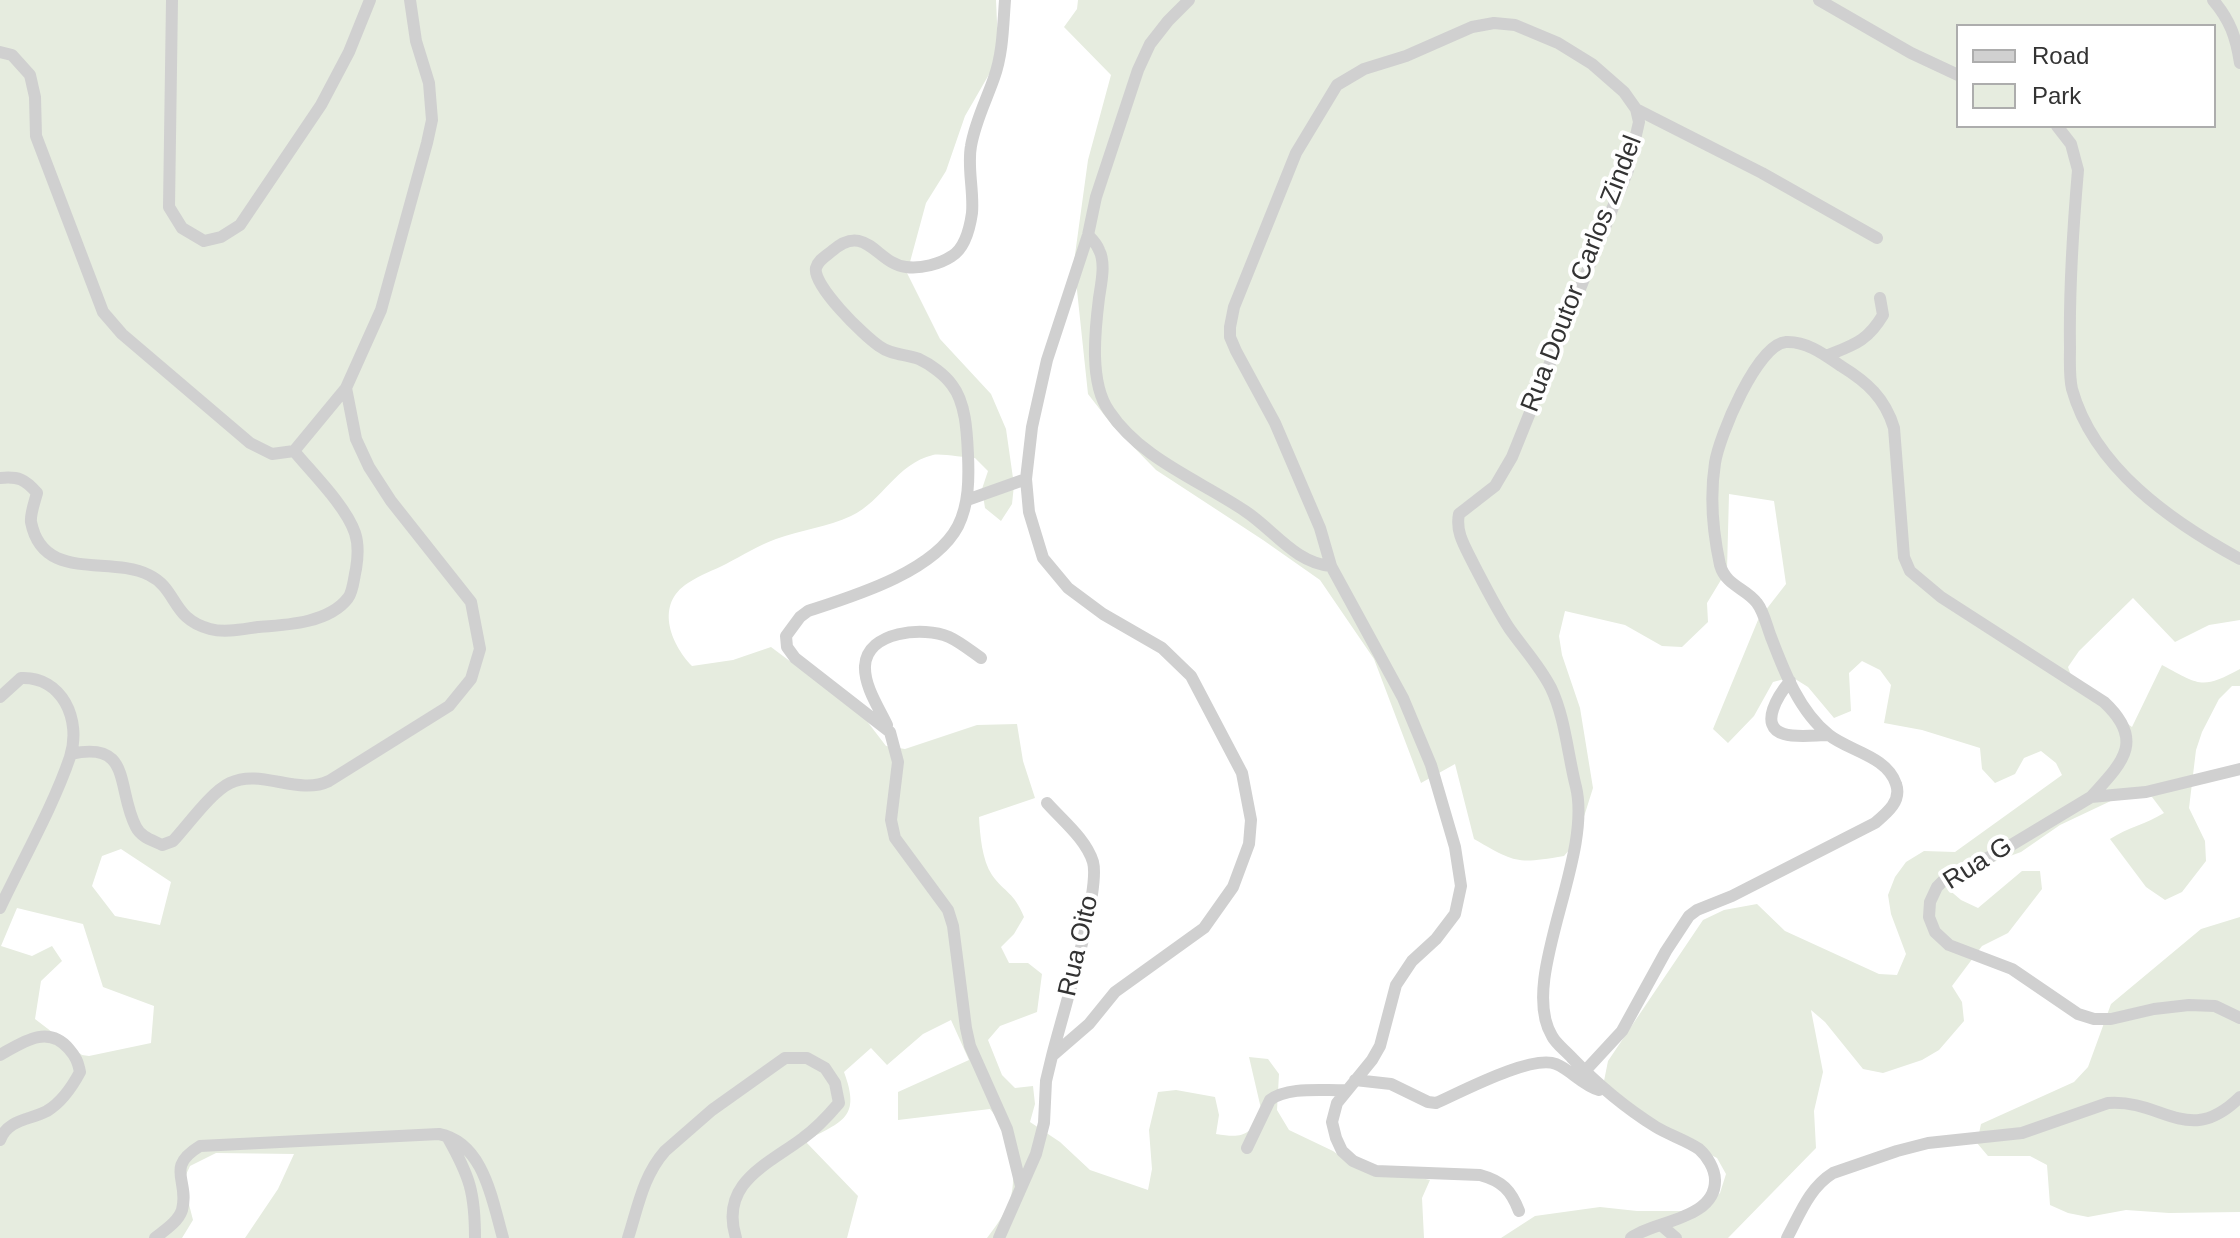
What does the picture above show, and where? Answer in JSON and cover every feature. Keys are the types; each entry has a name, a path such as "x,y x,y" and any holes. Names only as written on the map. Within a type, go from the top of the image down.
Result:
{"street":[{"path":"172,0 169,207 182,228 204,241 221,237 240,225 321,105 349,52 370,0"},
{"path":"0,52 12,55 30,75 35,97 36,136 103,312 122,334 250,443 272,454 294,451 346,388 381,310 432,120 429,83 416,41 410,0"},
{"path":"890,732 795,658 787,647 786,636 808,611 868,590 917,567 932,555 958,527 967,500 968,442 962,404 952,385 919,359 880,348 853,324 816,278 818,263 838,246 853,240 874,247 903,267 939,263 956,254 969,228 972,212 971,145 1000,57 1005,0"},
{"path":"1052,1056 1089,1024 1115,992 1204,928 1233,887 1249,844 1251,820 1242,773 1191,676 1162,648 1103,614 1068,588 1043,558 1029,512 1026,479 1032,427 1047,360 1138,70 1150,44 1189,0"},
{"path":"1819,0 1911,53 1956,74"},
{"path":"2213,0 2234,31 2240,63"},
{"name":"Rua Doutor Carlos Zindel","path":"1519,1211 1512,1194 1494,1178 1376,1171 1353,1161 1342,1151 1336,1138 1332,1122 1337,1103 1380,1046 1396,985 1412,961 1436,939 1455,914 1461,886 1455,847 1431,765 1403,698 1331,566 1320,528 1275,423 1230,337 1234,307 1296,153 1337,85 1364,69 1406,56 1472,27 1494,23 1515,25 1569,50 1614,81 1636,109 1639,122 1628,170 1512,457 1495,486 1459,514 1457,528 1484,585 1552,689 1578,797 1578,826 1544,976 1542,1007 1551,1035 1585,1071"},
{"path":"1636,109 1762,173 1877,238"},
{"path":"2059,128 2071,144 2078,170 2070,327 2071,386 2092,434 2138,489 2183,524 2240,559"},
{"path":"1088,235 1101,254 1094,334 1097,370 1106,408 1133,440 1155,457 1246,512 1299,556 1319,565 1331,566"},
{"path":"1826,356 1861,343 1869,336 1883,315 1880,298"},
{"path":"1631,1238 1639,1232 1684,1218 1698,1209 1716,1183 1713,1167 1699,1150 1658,1129 1606,1092 1585,1071 1622,1031 1689,916 1875,823 1888,813 1897,799 1896,781 1872,759 1829,735 1803,707 1754,600 1730,583 1721,566 1712,497 1715,461 1726,428 1746,386 1770,349 1786,342 1800,344 1826,356 1875,391 1888,409 1894,428 1904,557 1910,571 1941,597 2104,702 2121,720 2127,752 2115,771 2091,797"},
{"path":"71,754 92,749 109,755 116,764 136,827 144,836 162,845 173,841 230,783 245,778 308,786 329,781 449,706 471,679 480,649 471,602 391,501 369,467 356,439 346,388"},
{"path":"0,478 17,476 29,483 37,493 31,520 39,542 56,559 146,573 166,588 181,615 211,630 288,626 328,614 349,597 358,555 355,532 343,511 294,451"},
{"path":"967,500 1026,479"},
{"path":"981,658 950,637 910,631 879,642 866,656 864,670 890,732 898,762 892,829 895,838 948,910 953,926 968,1037 1007,1129 1021,1186"},
{"path":"0,697 21,678 36,678 54,686 66,702 73,723 71,754 0,908"},
{"path":"1790,681 1776,698 1771,713 1776,728 1783,734 1829,735"},
{"name":"Rua G","path":"2240,769 2146,792 2091,797 1998,853 1947,877 1937,887 1930,902 1929,917 1935,932 1949,945 2012,969 2078,1014 2094,1019 2111,1019 2189,1005 2215,1006 2240,1018"},
{"name":"Rua Oito","path":"999,1238 1036,1154 1044,1123 1046,1081 1088,915 1094,879 1094,864 1088,850 1047,803"},
{"path":"0,1055 36,1036 50,1035 64,1044 78,1060 80,1072 67,1093 57,1102 47,1110 9,1127 0,1140"},
{"path":"628,1238 646,1178 665,1151 755,1077 785,1058 807,1058 825,1068 835,1083 839,1103 822,1123 760,1167 738,1190 731,1223 736,1238"},
{"path":"1247,1148 1270,1100 1275,1096 1297,1092 1391,1084 1436,1103 1529,1064 1547,1061 1557,1064 1592,1088 1606,1092"},
{"path":"1787,1238 1812,1191 1824,1179 1897,1151 1928,1143 2022,1133 2108,1103 2121,1102 2186,1120 2203,1120 2218,1117 2240,1097"},
{"path":"170,1238 182,1211 180,1164 187,1153 200,1146 341,1141 425,1134 447,1135 475,1156 503,1238"},
{"path":"447,1135 466,1171 475,1201 475,1238"},
{"path":"155,1238 175,1222"},
{"path":"1661,1225 1676,1238"}],"green space":[{"path":"0,0 996,0 998,45 995,64 965,116 946,171 926,203 907,273 940,339 991,394 1006,429 1014,485 1012,504 1001,521 985,508 982,489 988,471 975,458 936,455 920,460 851,516 770,541 688,583 672,602 669,624 672,635 692,666 733,660 771,647 863,716 886,746 905,749 977,725 1017,724 1023,761 1035,798 979,817 982,847 989,869 1017,902 1024,917 1014,934 1001,947 1009,963 1028,963 1042,974 1037,1012 1000,1026 988,1040 1002,1075 1015,1088 1033,1086 1035,1104 1030,1122 1060,1142 1090,1170 1148,1190 1152,1169 1149,1130 1158,1092 1176,1090 1215,1097 1219,1115 1216,1134 1244,1134 1262,1113 1249,1057 1268,1059 1279,1074 1277,1110 1289,1130 1333,1151 1348,1162 1430,1180 1422,1198 1424,1238 987,1238 1008,1205 1013,1177 1007,1140 990,1109 898,1120 898,1092 969,1060 951,1020 923,1034 887,1065 871,1048 844,1072 850,1099 845,1116 839,1123 805,1141 858,1196 847,1238 245,1238 278,1189 294,1154 216,1153 190,1166 183,1181 193,1220 182,1238 0,1238","holes":["121,849 171,882 160,925 115,916 92,886 102,856","17,908 83,924 103,987 154,1006 151,1043 82,1055 35,1019 41,981 62,961 52,946 32,956 1,946"]},
{"path":"1078,0 2240,0 2240,620 2209,625 2175,642 2133,598 2079,651 2068,667 2075,687 2132,727 2162,665 2201,682 2217,680 2240,669 2240,686 2232,686 2219,699 2196,750 2189,808 2205,841 2206,861 2182,892 2165,900 2146,887 2110,839 2164,813 2152,797 2115,799 2060,825 2021,852 1961,874 1947,888 1961,900 1978,908 2022,871 2040,871 2042,889 2008,933 1982,946 1952,986 1962,1002 1964,1021 1939,1050 1922,1060 1883,1073 1863,1069 1825,1022 1811,1010 1823,1072 1814,1111 1816,1148 1728,1238 1501,1238 1535,1216 1600,1207 1689,1211 1706,1206 1720,1193 1726,1174 1717,1158 1646,1122 1604,1081 1608,1061 1703,920 1724,910 1757,904 1785,931 1879,974 1897,975 1906,954 1891,914 1888,895 1895,877 1906,862 1924,851 1955,852 2062,775 2056,763 2041,751 2024,758 2015,774 1995,783 1982,769 1980,748 1922,730 1884,723 1891,685 1880,670 1862,661 1849,673 1851,711 1834,718 1808,687 1792,677 1773,682 1754,716 1728,743 1713,729 1758,620 1786,584 1774,501 1729,494 1727,570 1707,603 1708,622 1682,647 1662,646 1625,625 1565,611 1559,636 1562,655 1580,708 1593,788 1576,842 1564,856 1517,860 1474,839 1455,764 1421,783 1374,659 1320,580 1156,470 1112,425 1088,394 1074,262 1088,160 1111,75 1064,27 1077,9"},
{"path":"2240,917 2240,1212 2126,1210 2088,1217 2068,1213 2050,1205 2047,1165 2030,1156 1988,1156 1977,1143 1981,1124 2074,1082 2088,1067 2111,1004 2201,929"}]}
